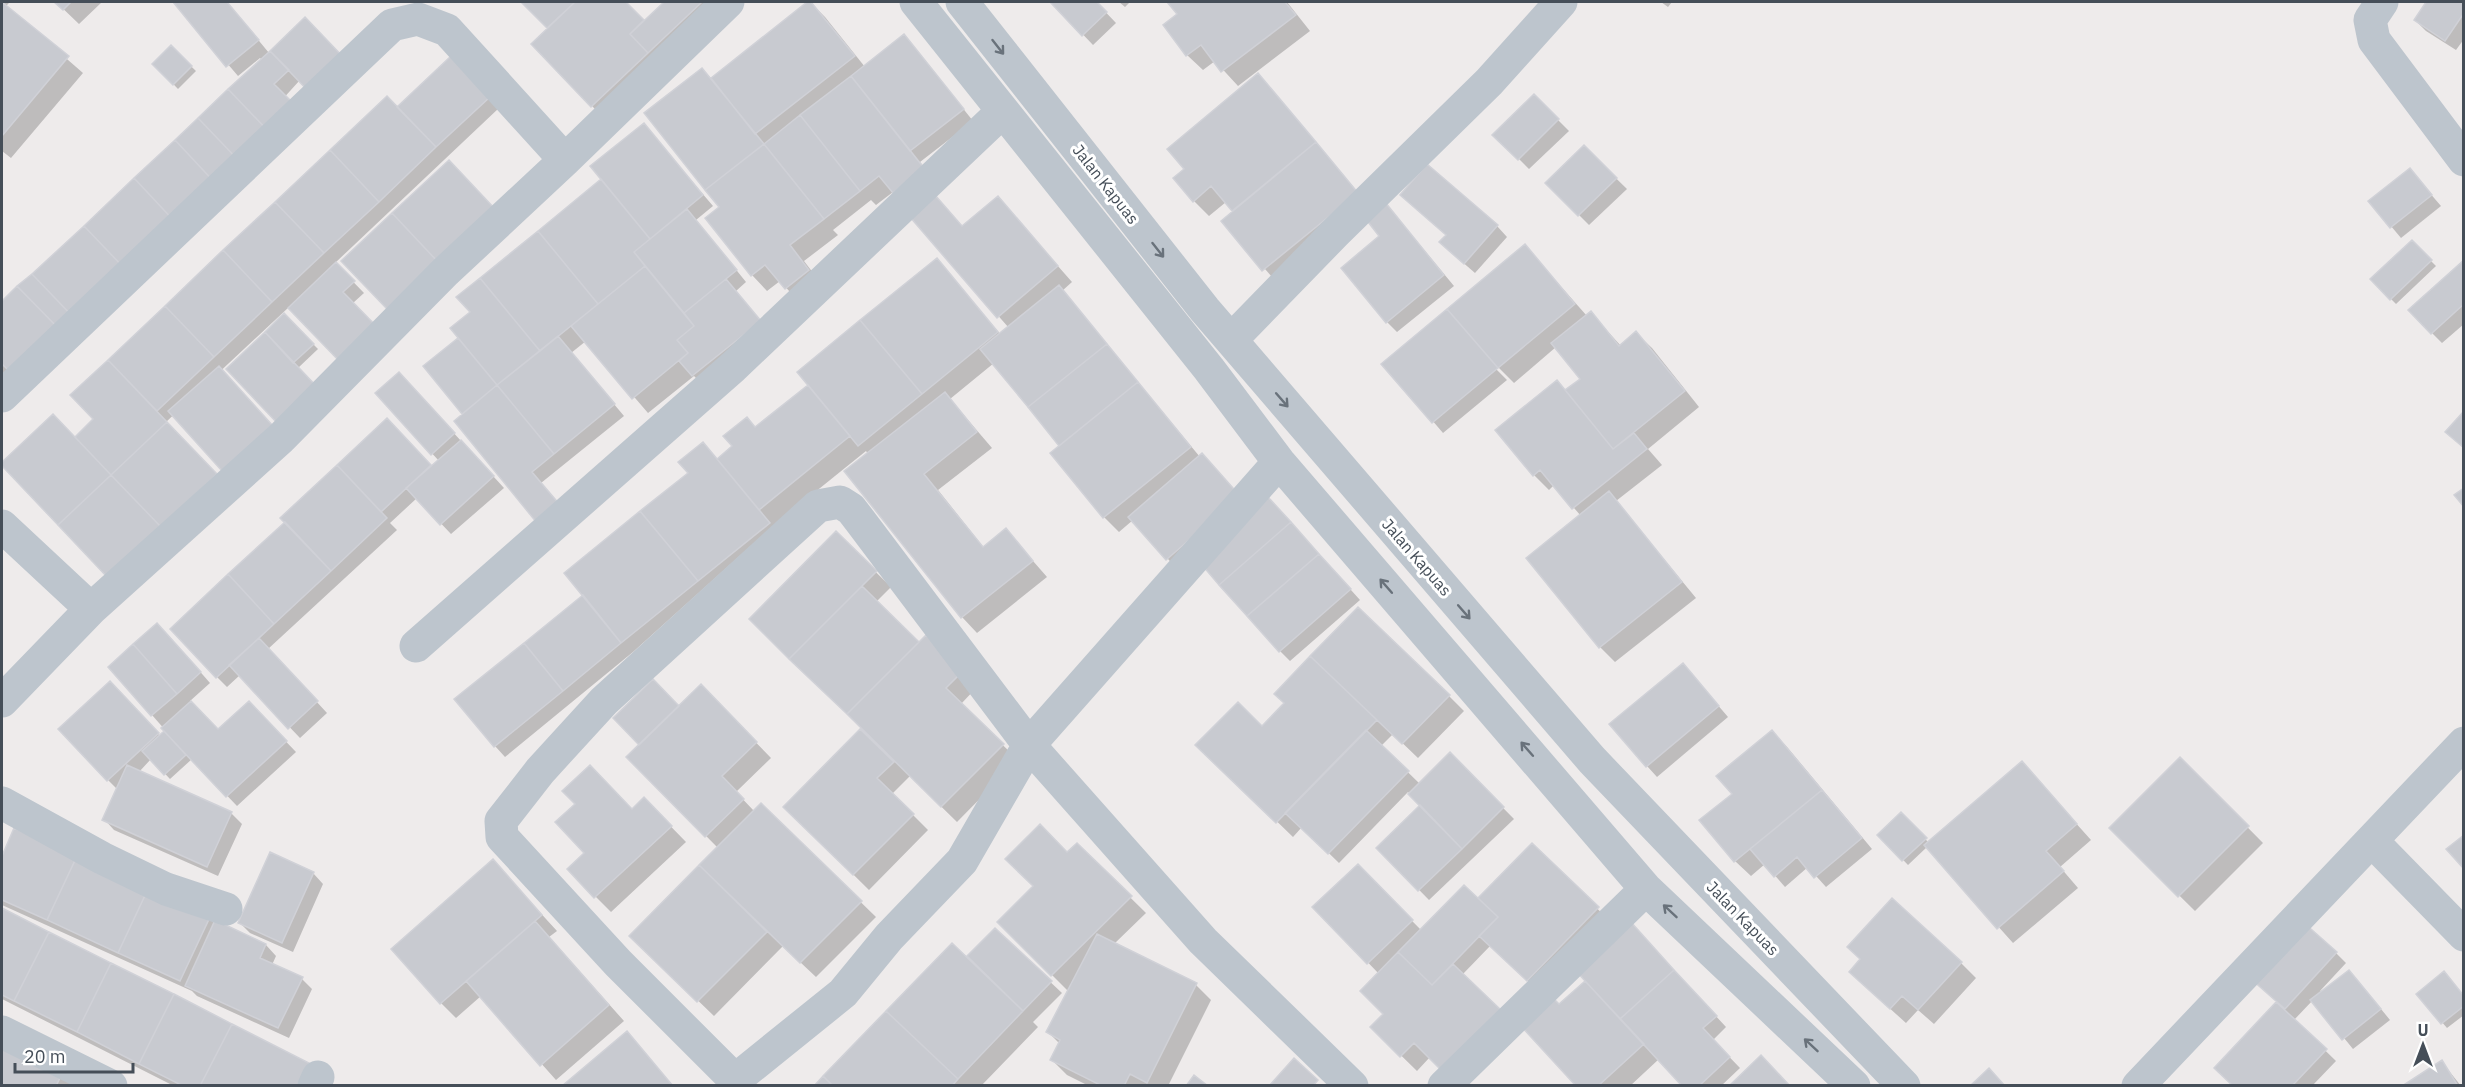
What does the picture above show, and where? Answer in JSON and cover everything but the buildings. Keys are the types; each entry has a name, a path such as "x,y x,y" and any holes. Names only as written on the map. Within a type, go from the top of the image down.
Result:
{"street":[{"path":"2,700 91,609 281,438 445,272 566,160 728,2"},
{"path":"916,2 1202,360 1279,462 1646,889 1854,1086"},
{"name":"Jalan Kapuas","path":"962,2 1231,340 1592,760 1904,1086"},
{"path":"1231,340 1335,233 1488,82 1561,2"},
{"path":"2382,2 2370,21 2374,40 2463,160"},
{"path":"2,396 392,25 418,19 447,30 566,160"},
{"path":"416,646 733,367 1002,112"},
{"path":"1279,462 1029,745 962,861 889,938 843,993 734,1083 618,963 502,837 501,821 540,771 604,701 818,506 840,502 851,509 1029,745 1203,941 1352,1086"},
{"path":"2,526 91,609"},
{"path":"2138,1086 2463,743"},
{"path":"1559,786 1592,760"},
{"path":"2,803 148,881 226,909"},
{"path":"2372,841 2463,935"},
{"path":"1444,1086 1646,889"},
{"path":"2,1032 111,1086"}]}
